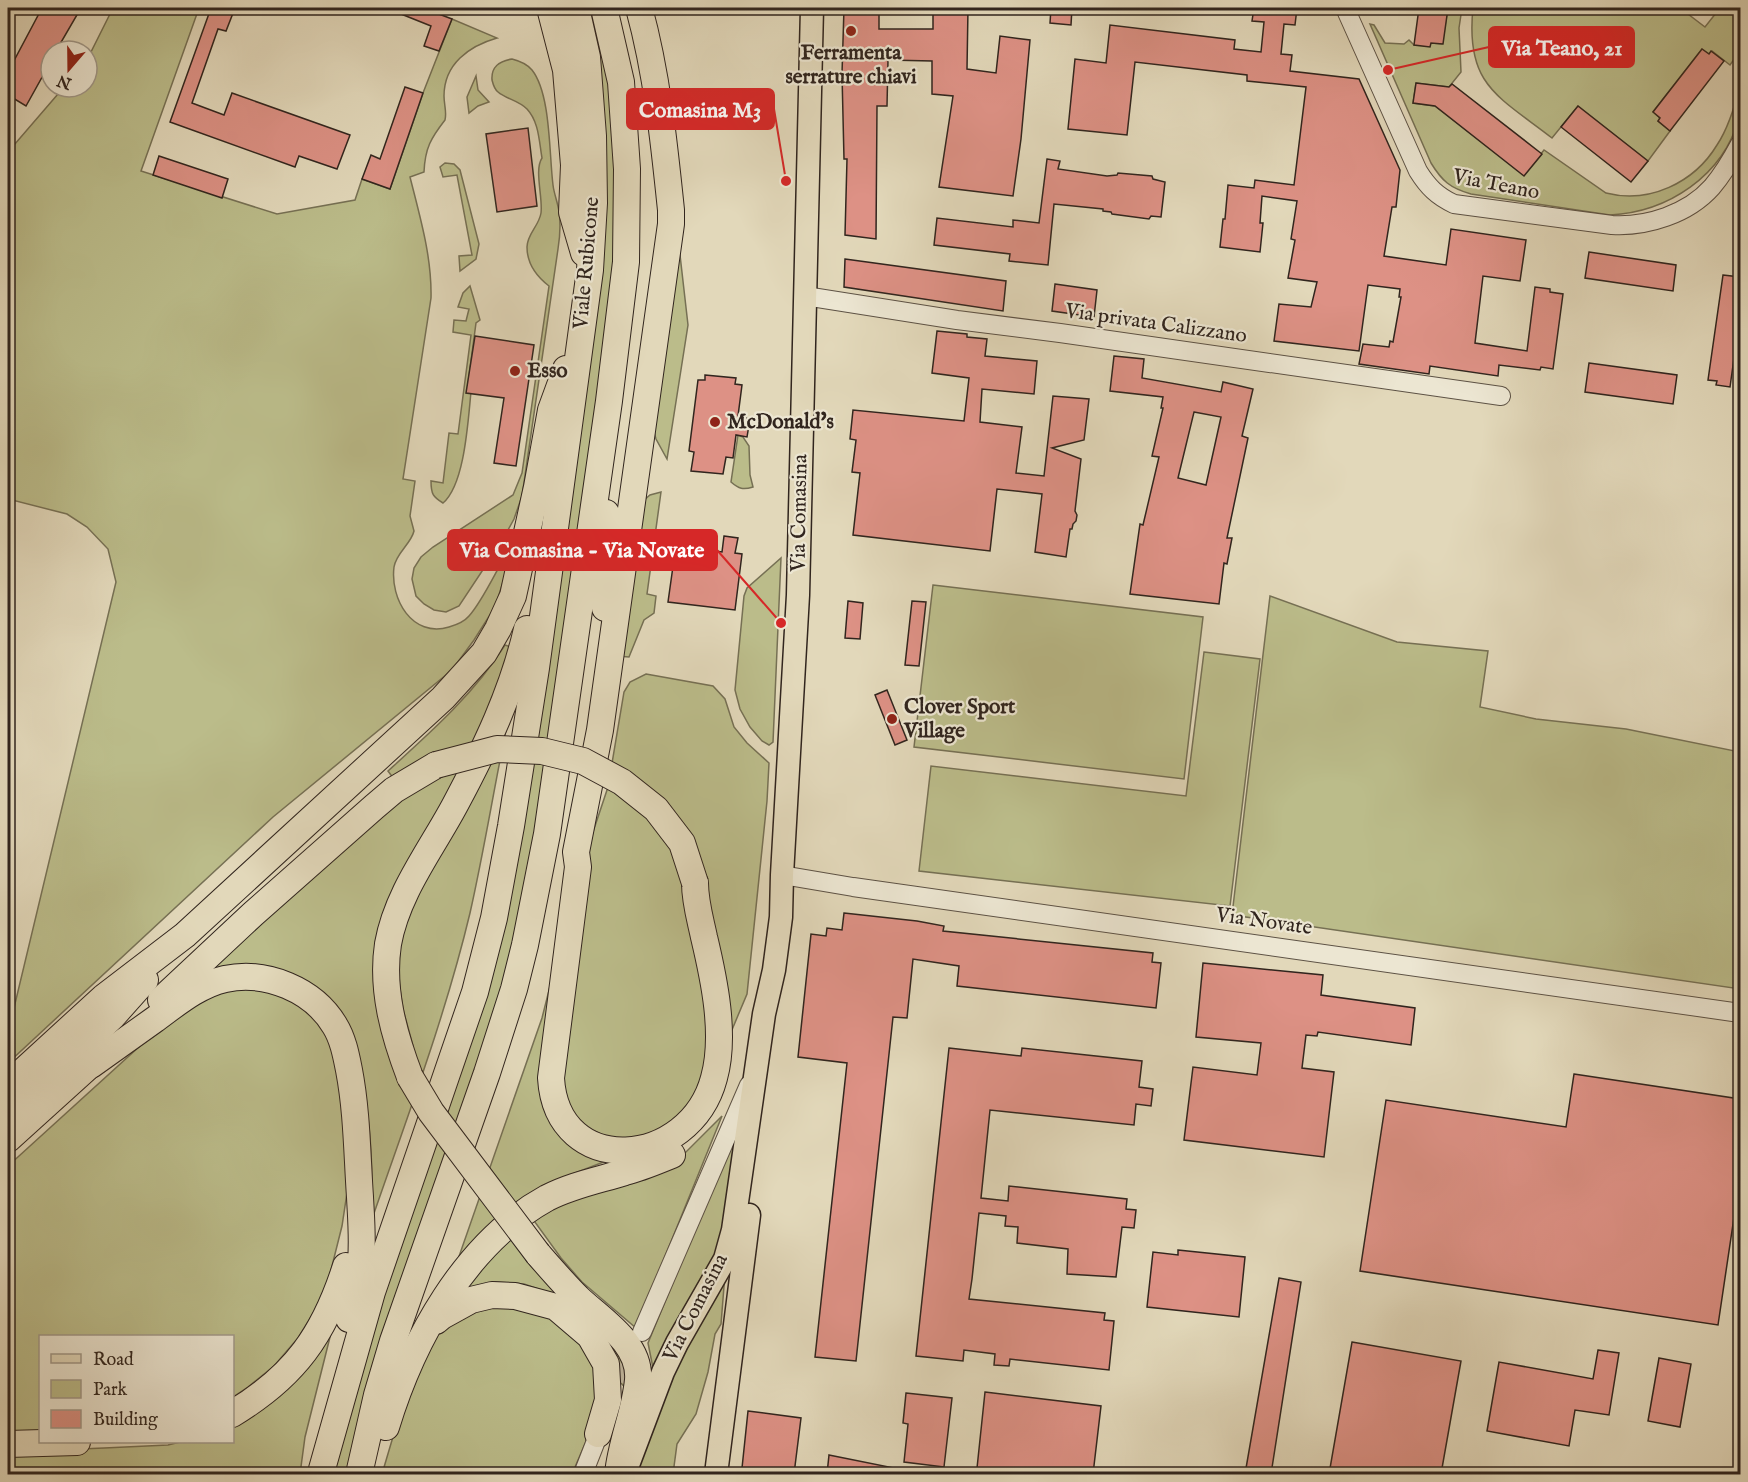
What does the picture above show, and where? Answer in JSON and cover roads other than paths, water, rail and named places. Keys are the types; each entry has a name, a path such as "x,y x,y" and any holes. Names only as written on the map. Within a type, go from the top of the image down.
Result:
{"highway":[{"path":"550,8 567,70 574,165 572,212 590,270"},
{"name":"Viale Rubicone","path":"556,518 590,270 594,203 593,136 587,57 576,8"},
{"name":"Viale Rubicone","path":"604,8 621,82 627,169 626,262 619,324"},
{"path":"8,1139 253,914 394,790 436,765 496,749 542,751 583,761 622,782 657,809 682,843 695,883 696,903 715,993 718,1050 714,1078 708,1095 698,1112 676,1133 639,1150 624,1152 592,1143 571,1127 558,1108 552,1086 552,1070 578,867 576,852 600,730 671,224 663,127 655,71 639,8"},
{"path":"8,1086 104,997 185,935 443,698 484,653 513,596 551,410 583,324"},
{"path":"608,668 604,576 619,324"},
{"path":"359,1474 377,1395 393,1341 487,1073 514,989 525,945 547,834 619,324"},
{"path":"556,518 541,565 522,651 512,682 455,806 411,882 391,930 387,963 390,1015 397,1043 410,1077 431,1112 538,1254 630,1348 637,1365 638,1378 621,1449 618,1474"},
{"path":"322,1472 372,1292 475,992 491,929 526,735 556,518"},
{"path":"366,1474 383,1438 400,1382 426,1329 492,1239 547,1198 677,1153 699,1133 715,1113 725,1081 726,985 707,901 695,883"},
{"path":"8,1114 112,1017 185,935"},
{"path":"91,1065 185,997 208,984 226,979 251,977 274,981 295,989 311,999 336,1028 345,1052 353,1089 363,1226 361,1261 338,1367 322,1472"},
{"path":"234,1413 256,1400 282,1378 313,1341 334,1300 346,1266 360,1198"},
{"path":"426,1329 454,1308 471,1300 492,1295 515,1296 556,1307 590,1336 606,1364 608,1400 598,1434"},
{"path":"8,1444 42,1443"}],"main road":[{"name":"Via Comasina","path":"624,1474 663,1372 725,1259 733,1230 758,1064 764,1014 764,968 769,926 772,905 782,875 798,595 812,8"},
{"name":"Via Comasina","path":"716,1474 753,1179 758,1064"}],"street":[{"name":"Via Teano","path":"1346,8 1418,171 1426,184 1438,196 1454,204 1627,226 1656,221 1680,211 1711,188 1740,144"},
{"name":"Via privata Calizzano","path":"805,296 957,320 1501,396"},
{"name":"Via Novate","path":"782,875 1740,1013"},
{"path":"642,1332 758,1064"},
{"path":"584,1474 620,1382"}],"tunnel":[{"path":"620,1382 634,1350"}],"place":[{"name":"Ferramenta serrature chiavi","path":"851,31"},
{"name":"Via Teano, 21","path":"1388,70"},
{"name":"Comasina M3","path":"786,181"},
{"name":"Esso","path":"515,371"},
{"name":"McDonald's","path":"715,422"},
{"name":"Via Comasina - Via Novate","path":"781,623"},
{"name":"Clover Sport Village","path":"892,719"}]}
